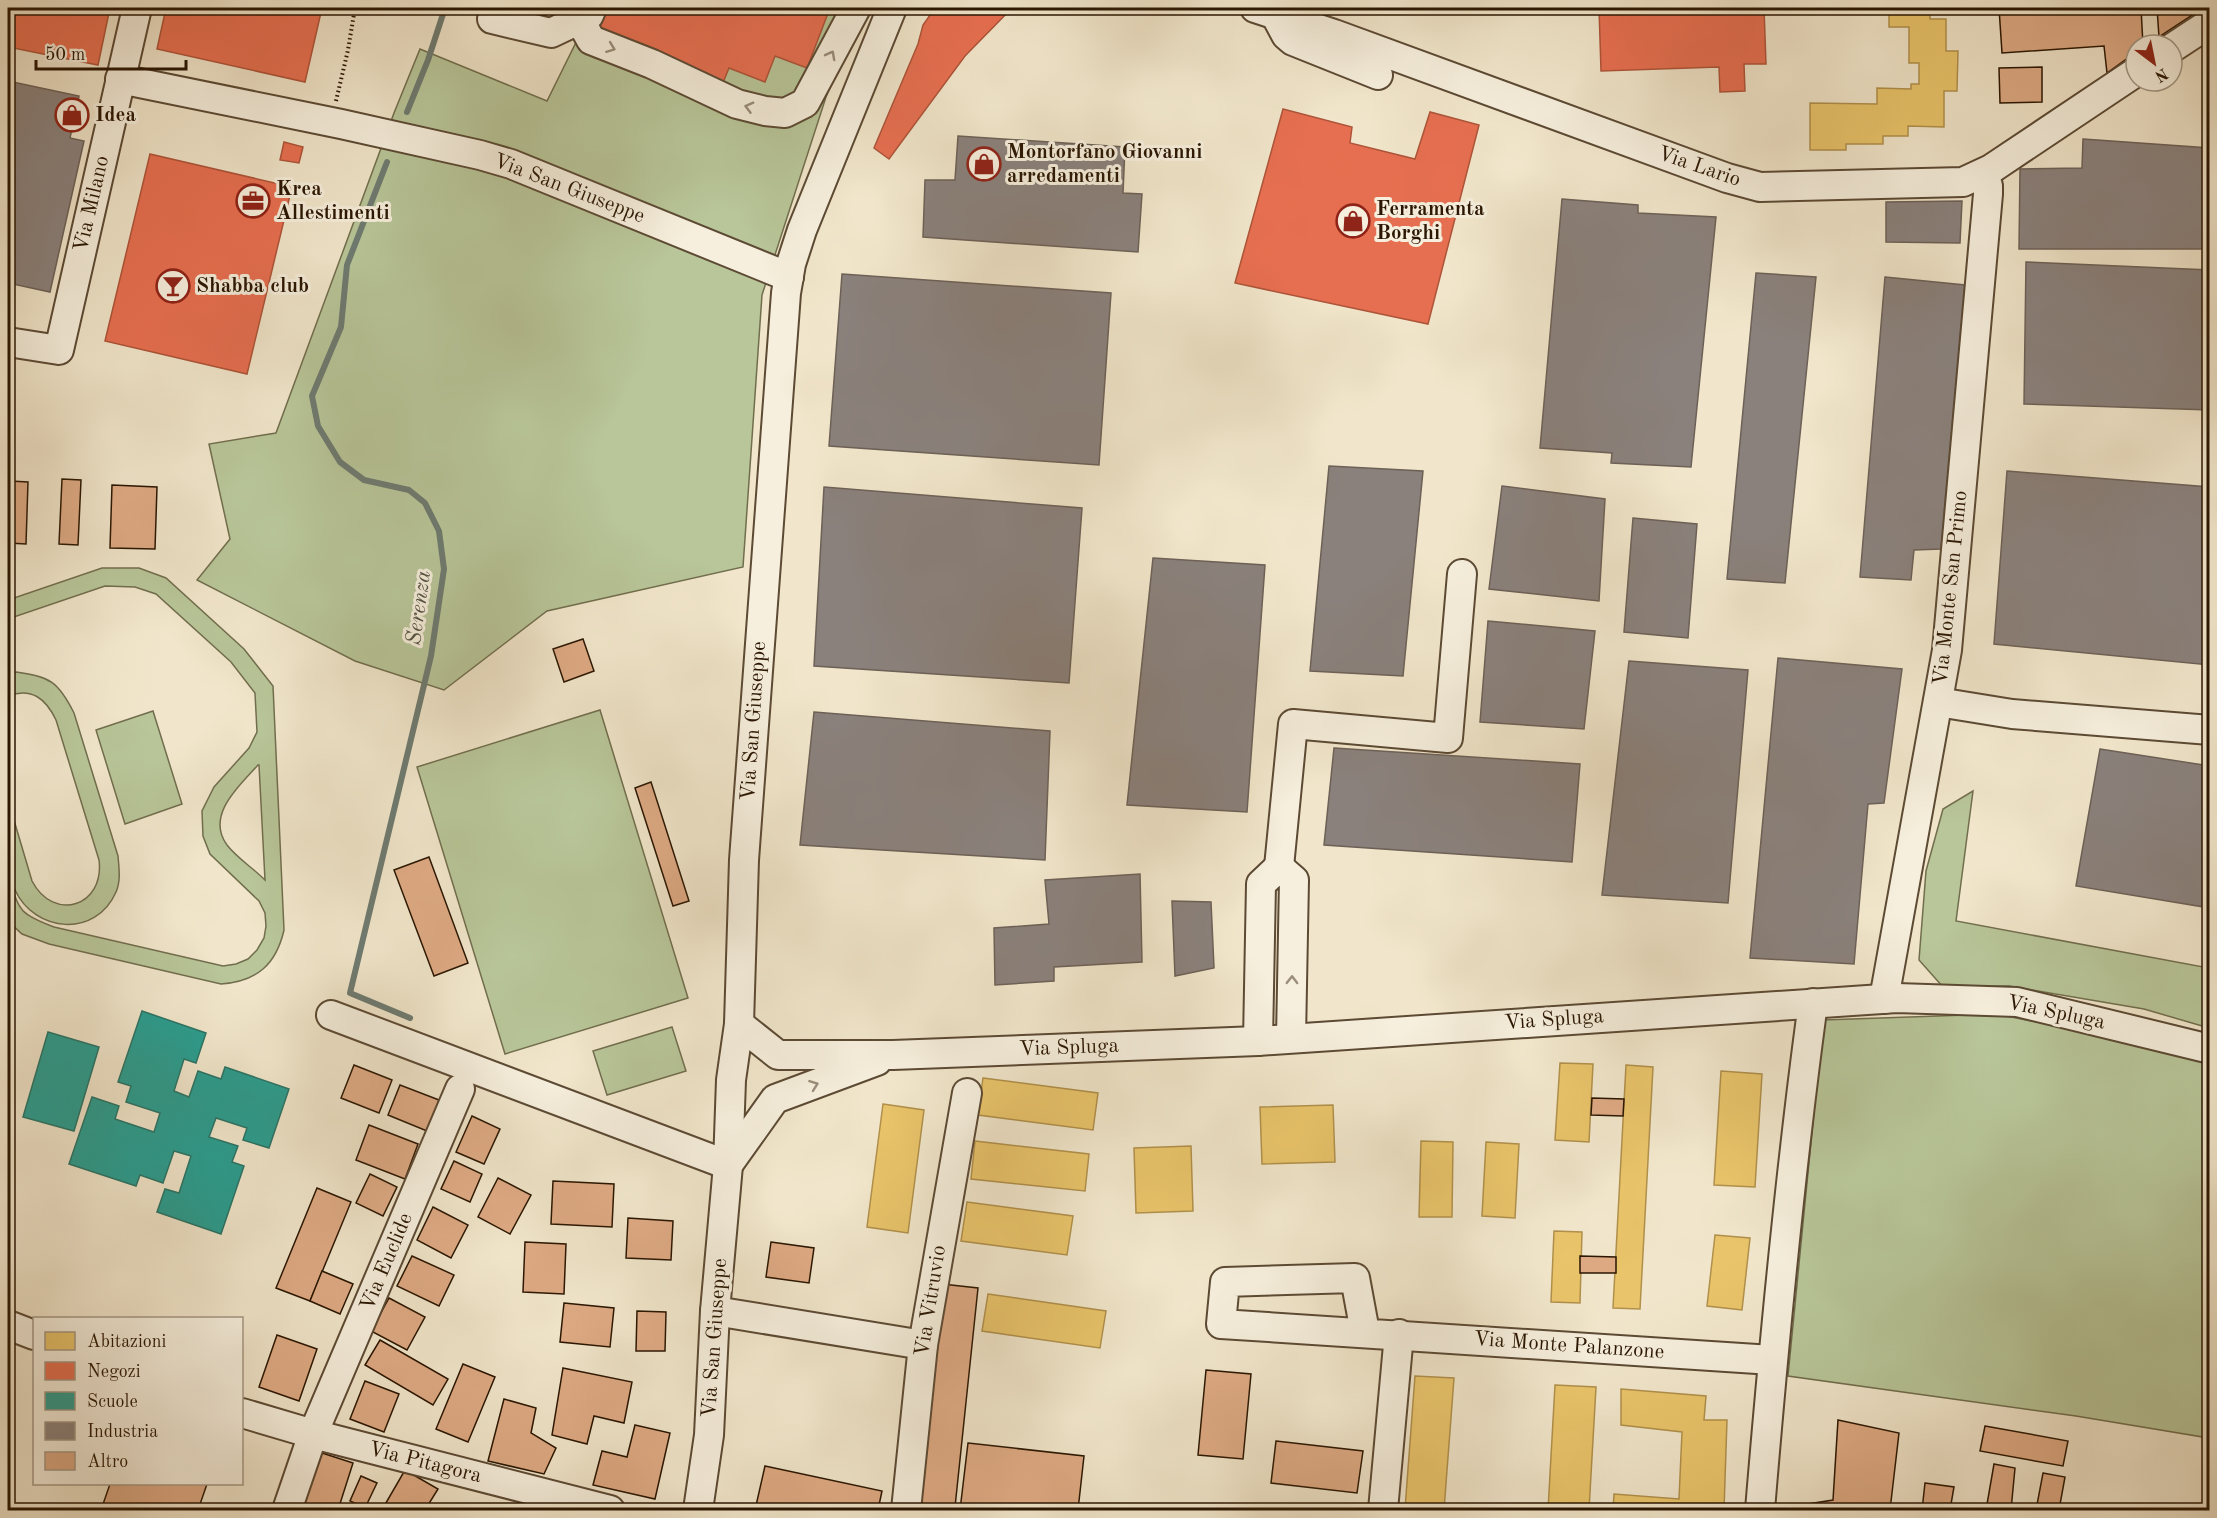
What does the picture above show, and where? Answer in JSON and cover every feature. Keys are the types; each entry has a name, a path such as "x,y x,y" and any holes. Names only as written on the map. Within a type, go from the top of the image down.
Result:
{"street":[{"name":"Via Milano","path":"8,342 59,350 137,8"},
{"path":"492,19 551,33 586,14 591,40 655,57 737,104 784,113 805,103 856,8"},
{"name":"Via San Giuseppe","path":"698,1510 709,1435 715,1311 728,1165 731,1080 739,1024 744,860 783,326 789,277 802,230 892,8"},
{"path":"1265,11 1293,40 1378,75"},
{"name":"Via Lario","path":"1265,11 1746,184 1776,187 1963,182 1984,173 2124,80"},
{"path":"2184,40 2210,23"},
{"name":"Via San Giuseppe","path":"120,79 336,123 511,164 789,277"},
{"path":"805,103 844,127"},
{"name":"Via Monte San Primo","path":"1884,999 1947,650 1988,195 1984,173"},
{"path":"1258,1041 1261,884 1279,867 1293,724 1448,738 1462,574"},
{"path":"1938,702 2012,714 2210,730"},
{"path":"1279,867 1294,880 1291,1038"},
{"name":"Via Spluga","path":"739,1024 778,1055 893,1055 1258,1041 1884,999 2017,1002 2210,1049"},
{"path":"1760,1510 1772,1360 1797,1123 1813,1003"},
{"path":"331,1015 728,1165 775,1099 731,1080"},
{"name":"Via Spluga","path":"775,1099 893,1055"},
{"name":"Via Euclide","path":"287,1510 313,1434 460,1089"},
{"name":"Via Vitruvio","path":"906,1510 923,1346 967,1093"},
{"name":"Via Monte Palanzone","path":"1365,1332 1355,1278 1225,1282 1221,1324 1772,1360"},
{"path":"715,1311 923,1346"},
{"path":"8,1325 33,1335"},
{"path":"1383,1510 1399,1334"},
{"name":"Via Pitagora","path":"243,1413 313,1434 610,1510"}],"path":[{"path":"336,123 355,8"}],"green space":[{"path":"593,8 862,8 826,97 762,295 743,567 547,611 444,690 355,661 197,580 230,539 209,444 276,433 394,113 420,49 547,101"},
{"path":"102,568 139,568 166,578 244,649 273,686 284,930 276,953 270,962 255,975 221,984 49,944 22,934 8,921 8,873 17,902 32,918 54,927 223,966 248,959 264,938 266,926 265,913 259,901 210,854 203,836 202,811 214,787 249,748 257,732 255,693 231,662 156,594 135,587 105,586 8,619 8,600","holes":["259,765 265,880 227,845 221,834 220,823 222,812 234,791"]},
{"path":"16,672 52,682 68,702 74,713 118,856 119,879 116,892 107,907 95,917 81,923 50,922 36,915 24,904 15,890 8,869 6,846 8,800 32,881 41,894 53,902 64,905 76,904 94,889 99,876 99,860 56,720 48,706 31,694 8,696 8,675"},
{"path":"600,710 688,998 505,1054 417,767"},
{"path":"153,711 182,804 125,824 96,730"},
{"path":"1973,791 1956,921 2209,968 2209,1028 2144,1009 2009,986 1943,987 1919,960 1926,871 1943,809"},
{"path":"1996,1014 2154,1045 2209,1060 2209,1438 2076,1416 1788,1376 1823,1020"},
{"path":"672,1027 686,1071 607,1095 593,1051"}],"building: Abitazioni":[{"path":"1889,8 1930,8 1930,19 1946,19 1946,51 1958,51 1957,91 1944,91 1944,127 1908,126 1908,136 1883,136 1883,144 1846,144 1846,150 1810,150 1810,103 1877,104 1877,88 1911,89 1911,84 1919,84 1919,63 1909,63 1909,27 1889,27"},
{"path":"1560,1063 1593,1064 1589,1142 1555,1140"},
{"path":"1626,1065 1653,1067 1640,1309 1613,1308"},
{"path":"1721,1071 1762,1074 1755,1187 1714,1185"},
{"path":"983,1078 1098,1093 1093,1130 978,1115"},
{"path":"883,1104 924,1110 908,1233 867,1227"},
{"path":"1333,1105 1335,1162 1262,1164 1260,1107"},
{"path":"975,1141 1089,1154 1085,1191 971,1179"},
{"path":"1421,1141 1453,1142 1452,1217 1419,1217"},
{"path":"1486,1142 1519,1144 1515,1218 1482,1216"},
{"path":"1191,1146 1193,1211 1136,1213 1134,1148"},
{"path":"967,1202 1073,1216 1067,1255 961,1241"},
{"path":"1554,1231 1582,1232 1580,1303 1551,1302"},
{"path":"1715,1235 1750,1238 1742,1310 1707,1306"},
{"path":"988,1294 1106,1311 1100,1348 982,1331"},
{"path":"1415,1376 1454,1378 1444,1510 1405,1509"},
{"path":"1555,1385 1596,1387 1589,1510 1548,1510"},
{"path":"1621,1389 1706,1396 1704,1420 1727,1420 1724,1510 1613,1510 1614,1494 1679,1499 1682,1432 1621,1425"}],"building: Negozi":[{"path":"8,8 110,8 98,65 8,47"},
{"path":"166,8 322,8 305,82 157,49"},
{"path":"607,8 830,8 807,68 775,56 765,82 729,68 722,85 596,37"},
{"path":"935,8 1012,8 965,56 889,159 874,148 918,44 923,25"},
{"path":"1599,8 1764,8 1766,64 1744,64 1745,91 1720,92 1719,67 1601,71"},
{"name":"Ferramenta Borghi","path":"1283,109 1352,127 1350,143 1415,159 1430,112 1479,125 1428,324 1235,283"},
{"path":"284,142 303,147 299,163 280,160"},
{"path":"150,154 292,187 247,374 105,341"}],"building: Scuole":[{"path":"142,1011 206,1033 196,1063 184,1059 174,1091 189,1097 198,1071 221,1079 225,1067 289,1089 269,1148 243,1140 247,1128 216,1118 209,1137 238,1146 232,1162 244,1166 221,1234 157,1212 165,1189 179,1193 191,1156 174,1151 163,1183 140,1175 136,1186 69,1164 92,1097 119,1106 115,1119 154,1132 160,1113 126,1102 131,1086 118,1082"},
{"path":"48,1032 99,1047 74,1131 23,1117"}],"building: Industria":[{"path":"8,81 79,96 70,138 84,141 50,292 8,283"},
{"path":"958,136 1125,147 1123,193 1142,194 1138,252 923,237 925,180 955,180"},
{"path":"2083,139 2210,148 2210,249 2019,249 2020,169 2082,168"},
{"path":"1562,199 1638,205 1638,213 1716,217 1691,467 1611,463 1612,453 1540,448"},
{"path":"1962,201 1960,243 1886,242 1886,202"},
{"path":"2026,262 2210,270 2210,410 2024,404"},
{"path":"1756,273 1816,277 1785,583 1727,579"},
{"path":"842,274 1111,293 1099,465 829,446"},
{"path":"1885,277 1965,285 1941,549 1914,550 1911,580 1860,577"},
{"path":"1329,466 1423,471 1403,676 1310,671"},
{"path":"2007,471 2210,487 2210,665 1994,644"},
{"path":"1502,486 1605,499 1599,601 1489,589"},
{"path":"824,487 1082,508 1069,683 814,666"},
{"path":"1633,518 1697,524 1688,638 1624,632"},
{"path":"1153,558 1265,565 1247,812 1127,805"},
{"path":"1488,621 1595,631 1584,729 1480,722"},
{"path":"1778,658 1902,669 1884,803 1868,804 1854,964 1750,958"},
{"path":"1629,661 1748,670 1728,903 1602,895"},
{"path":"814,712 1050,731 1045,860 800,845"},
{"path":"1334,748 1580,764 1572,862 1324,845"},
{"path":"2100,749 2210,766 2210,908 2076,886"},
{"path":"1140,874 1142,962 1054,967 1054,981 995,985 994,928 1049,924 1045,880"},
{"path":"1172,901 1211,902 1214,968 1175,976"}],"building: Altro":[{"path":"518,8 548,8 546,15"},
{"path":"1999,8 2141,8 2142,33 2124,33 2124,61 2107,73 2104,46 2002,53"},
{"path":"2157,8 2193,8 2194,14 2165,33 2159,33"},
{"path":"2042,67 2042,102 2000,103 1999,68"},
{"path":"62,479 81,480 78,545 59,544"},
{"path":"10,481 28,482 26,544 8,543"},
{"path":"112,485 157,487 155,549 110,548"},
{"path":"583,639 594,671 564,682 553,649"},
{"path":"651,782 689,901 673,906 635,788"},
{"path":"429,857 468,963 434,976 394,870"},
{"path":"354,1065 392,1080 379,1113 341,1098"},
{"path":"400,1085 439,1100 427,1131 388,1115"},
{"path":"1592,1098 1624,1099 1623,1116 1591,1115"},
{"path":"472,1116 500,1129 484,1164 456,1152"},
{"path":"369,1125 418,1144 405,1179 356,1160"},
{"path":"454,1161 482,1174 470,1202 441,1189"},
{"path":"370,1174 397,1187 383,1216 356,1203"},
{"path":"498,1178 531,1195 510,1234 478,1217"},
{"path":"553,1181 614,1184 612,1227 551,1224"},
{"path":"317,1188 351,1202 310,1301 276,1288"},
{"path":"433,1207 468,1225 451,1258 417,1240"},
{"path":"628,1218 673,1221 671,1260 626,1258"},
{"path":"525,1242 566,1244 564,1294 523,1292"},
{"path":"771,1242 814,1248 809,1283 766,1277"},
{"path":"412,1256 454,1275 439,1306 397,1286"},
{"path":"1580,1256 1616,1257 1616,1273 1580,1273"},
{"path":"322,1271 353,1284 340,1314 310,1301"},
{"path":"942,1284 978,1288 955,1507 918,1503"},
{"path":"389,1298 425,1317 407,1350 371,1331"},
{"path":"564,1303 614,1308 610,1347 560,1342"},
{"path":"637,1311 666,1312 665,1351 636,1351"},
{"path":"277,1335 317,1349 299,1401 259,1387"},
{"path":"380,1340 448,1379 433,1405 365,1365"},
{"path":"463,1364 495,1377 468,1442 436,1429"},
{"path":"563,1368 632,1382 624,1423 594,1416 587,1444 552,1435"},
{"path":"1206,1370 1251,1374 1243,1459 1198,1455"},
{"path":"365,1381 399,1394 384,1432 350,1419"},
{"path":"504,1399 536,1408 531,1433 556,1448 544,1474 488,1461"},
{"path":"1838,1420 1899,1433 1890,1510 1807,1510 1808,1504 1833,1500"},
{"path":"635,1425 670,1433 655,1499 593,1485 602,1451 627,1457"},
{"path":"1985,1426 2068,1441 2063,1466 1980,1451"},
{"path":"1276,1441 1363,1451 1357,1493 1271,1483"},
{"path":"968,1443 1084,1456 1078,1510 960,1510"},
{"path":"319,1452 353,1463 338,1510 328,1510 303,1503"},
{"path":"1994,1464 2015,1468 2011,1510 1986,1510"},
{"path":"765,1466 882,1491 878,1510 755,1510"},
{"path":"405,1470 438,1489 425,1510 383,1508"},
{"path":"2043,1473 2065,1477 2059,1510 2036,1510"},
{"path":"361,1476 377,1483 365,1508 350,1501"},
{"path":"1925,1483 1954,1487 1950,1510 1922,1510"},
{"path":"110,1485 207,1485 198,1510 101,1510"}],"waterway":[{"name":"Serenza","path":"407,112 428,60 445,8"},
{"name":"Serenza","path":"387,162 347,265 341,327 312,396 318,426 340,462 364,480 409,490 425,503 439,531 444,569 431,656 350,993 410,1018"}],"place":[{"name":"Idea","path":"72,115"},
{"name":"Montorfano Giovanni arredamenti","path":"984,164"},
{"name":"Krea Allestimenti","path":"253,201"},
{"name":"Ferramenta Borghi","path":"1353,221"},
{"name":"Shabba club","path":"173,286"}]}
